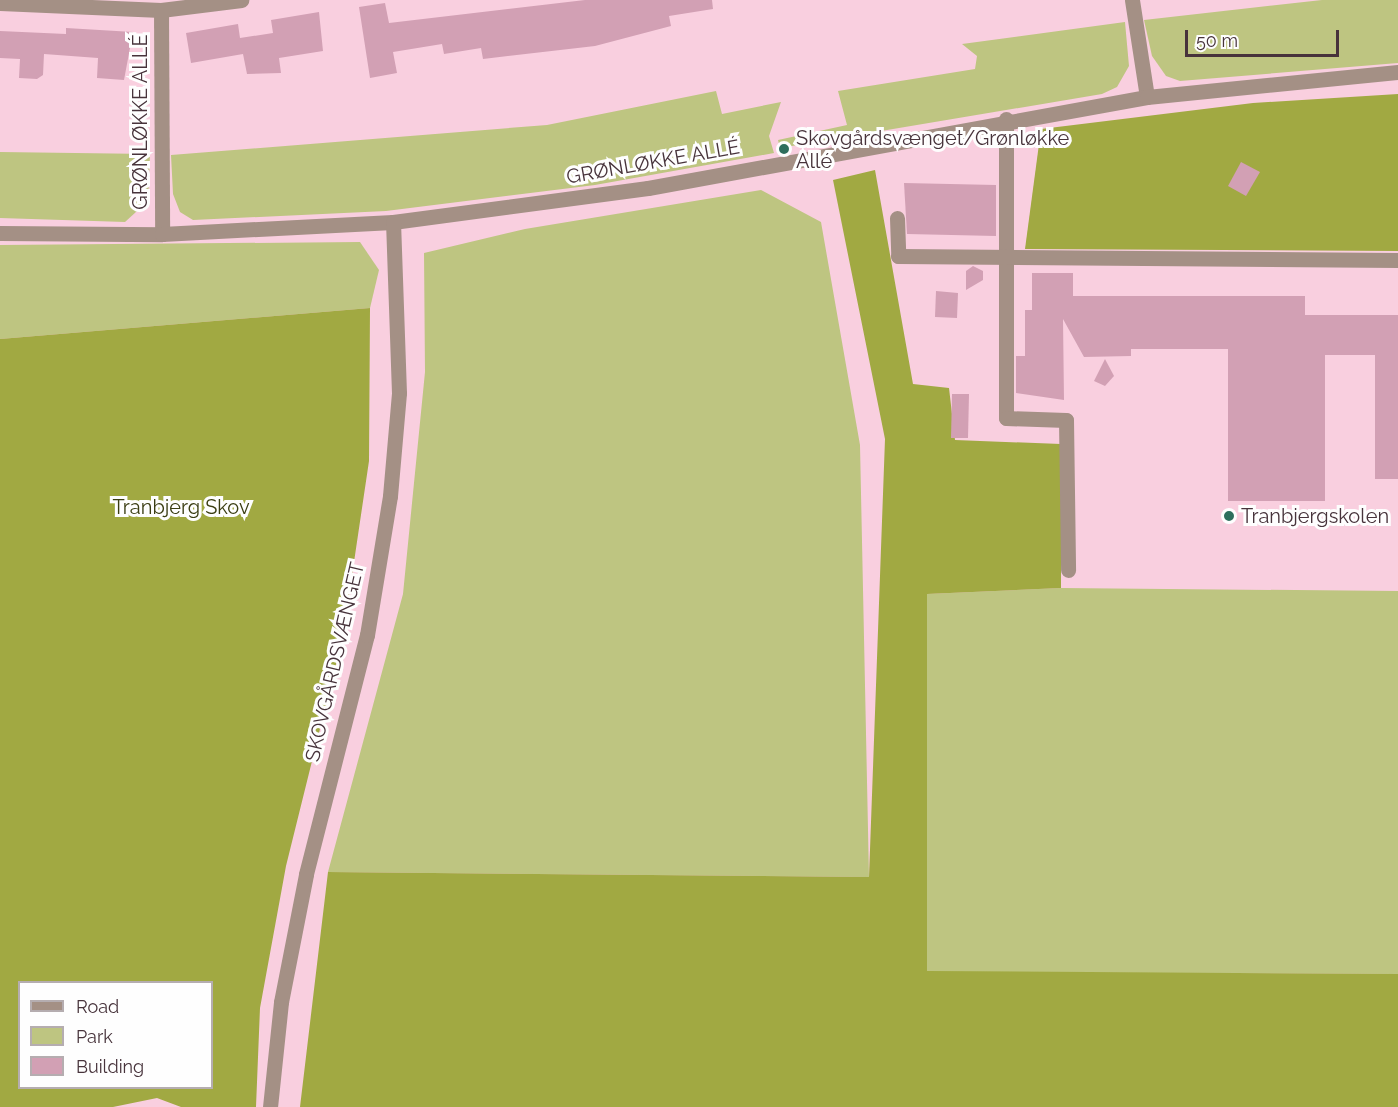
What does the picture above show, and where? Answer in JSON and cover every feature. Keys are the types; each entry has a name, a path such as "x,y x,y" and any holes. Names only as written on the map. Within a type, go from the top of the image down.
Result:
{"street":[{"name":"GRØNLØKKE ALLÉ","path":"0,3 127,5 161,10 241,0"},
{"path":"1132,0 1147,97"},
{"name":"GRØNLØKKE ALLÉ","path":"161,10 162,234"},
{"name":"GRØNLØKKE ALLÉ","path":"0,233 162,234 393,222 648,188 1006,119 1147,97 1398,72"},
{"path":"1006,119 1006,418 1066,420 1068,570"},
{"path":"897,218 898,256 1398,260"},
{"name":"SKOVGÅRDSVÆNGET","path":"270,1107 281,1002 306,874 367,634 390,496 399,393 393,222"}],"green space":[{"path":"1322,0 1398,0 1398,63 1180,81 1166,76 1152,56 1144,20"},
{"path":"1125,22 1129,66 1117,87 1102,94 780,148 778,140 847,125 838,91 975,69 977,56 962,44"},
{"path":"716,91 722,114 781,102 769,136 774,153 595,185 386,211 193,220 180,212 173,194 171,155 547,125"},
{"path":"1398,94 1398,251 1025,249 1041,129 1253,103"},
{"path":"0,152 150,154 148,201 125,222 0,218"},
{"path":"875,170 913,384 949,388 955,440 1061,444 1061,588 927,594 927,971 1398,974 1398,1107 300,1107 328,872 869,877 885,439 833,180"},
{"path":"761,190 821,222 860,445 869,877 328,872 403,594 425,372 424,253 525,229"},
{"path":"360,242 379,270 370,308 0,339 0,245"},
{"name":"Tranbjerg Skov","path":"370,308 369,461 343,636 286,866 260,1008 256,1107 181,1107 157,1098 113,1107 0,1107 0,339"},
{"path":"1061,588 1398,591 1398,974 927,972 927,594"}],"building":[{"path":"585,0 712,0 713,9 669,16 671,26 595,46 483,59 481,48 444,54 442,44 393,52 397,73 370,78 359,7 385,3 389,23"},
{"path":"319,12 323,51 279,58 281,73 247,74 243,54 191,63 186,33 238,24 240,38 273,33 271,20"},
{"path":"66,28 133,32 124,80 97,78 98,58 44,54 43,75 37,79 19,78 20,59 0,58 0,31 66,34"},
{"path":"1241,162 1260,172 1246,196 1228,186"},
{"path":"904,183 996,185 996,236 907,234"},
{"path":"973,266 983,271 983,280 966,290 966,271"},
{"path":"1032,273 1073,273 1073,296 1305,296 1305,315 1398,315 1398,479 1375,479 1375,355 1325,355 1325,501 1228,501 1228,349 1131,349 1131,356 1084,357 1063,319 1064,400 1016,393 1016,356 1025,356 1025,310 1032,310"},
{"path":"936,291 958,293 957,318 935,317"},
{"path":"1105,359 1114,376 1105,386 1094,381"},
{"path":"952,394 969,394 968,438 951,438"}],"place":[{"name":"Skovgårdsvænget/Grønløkke Allé","path":"784,149"},
{"name":"Tranbjergskolen","path":"1229,516"}]}
